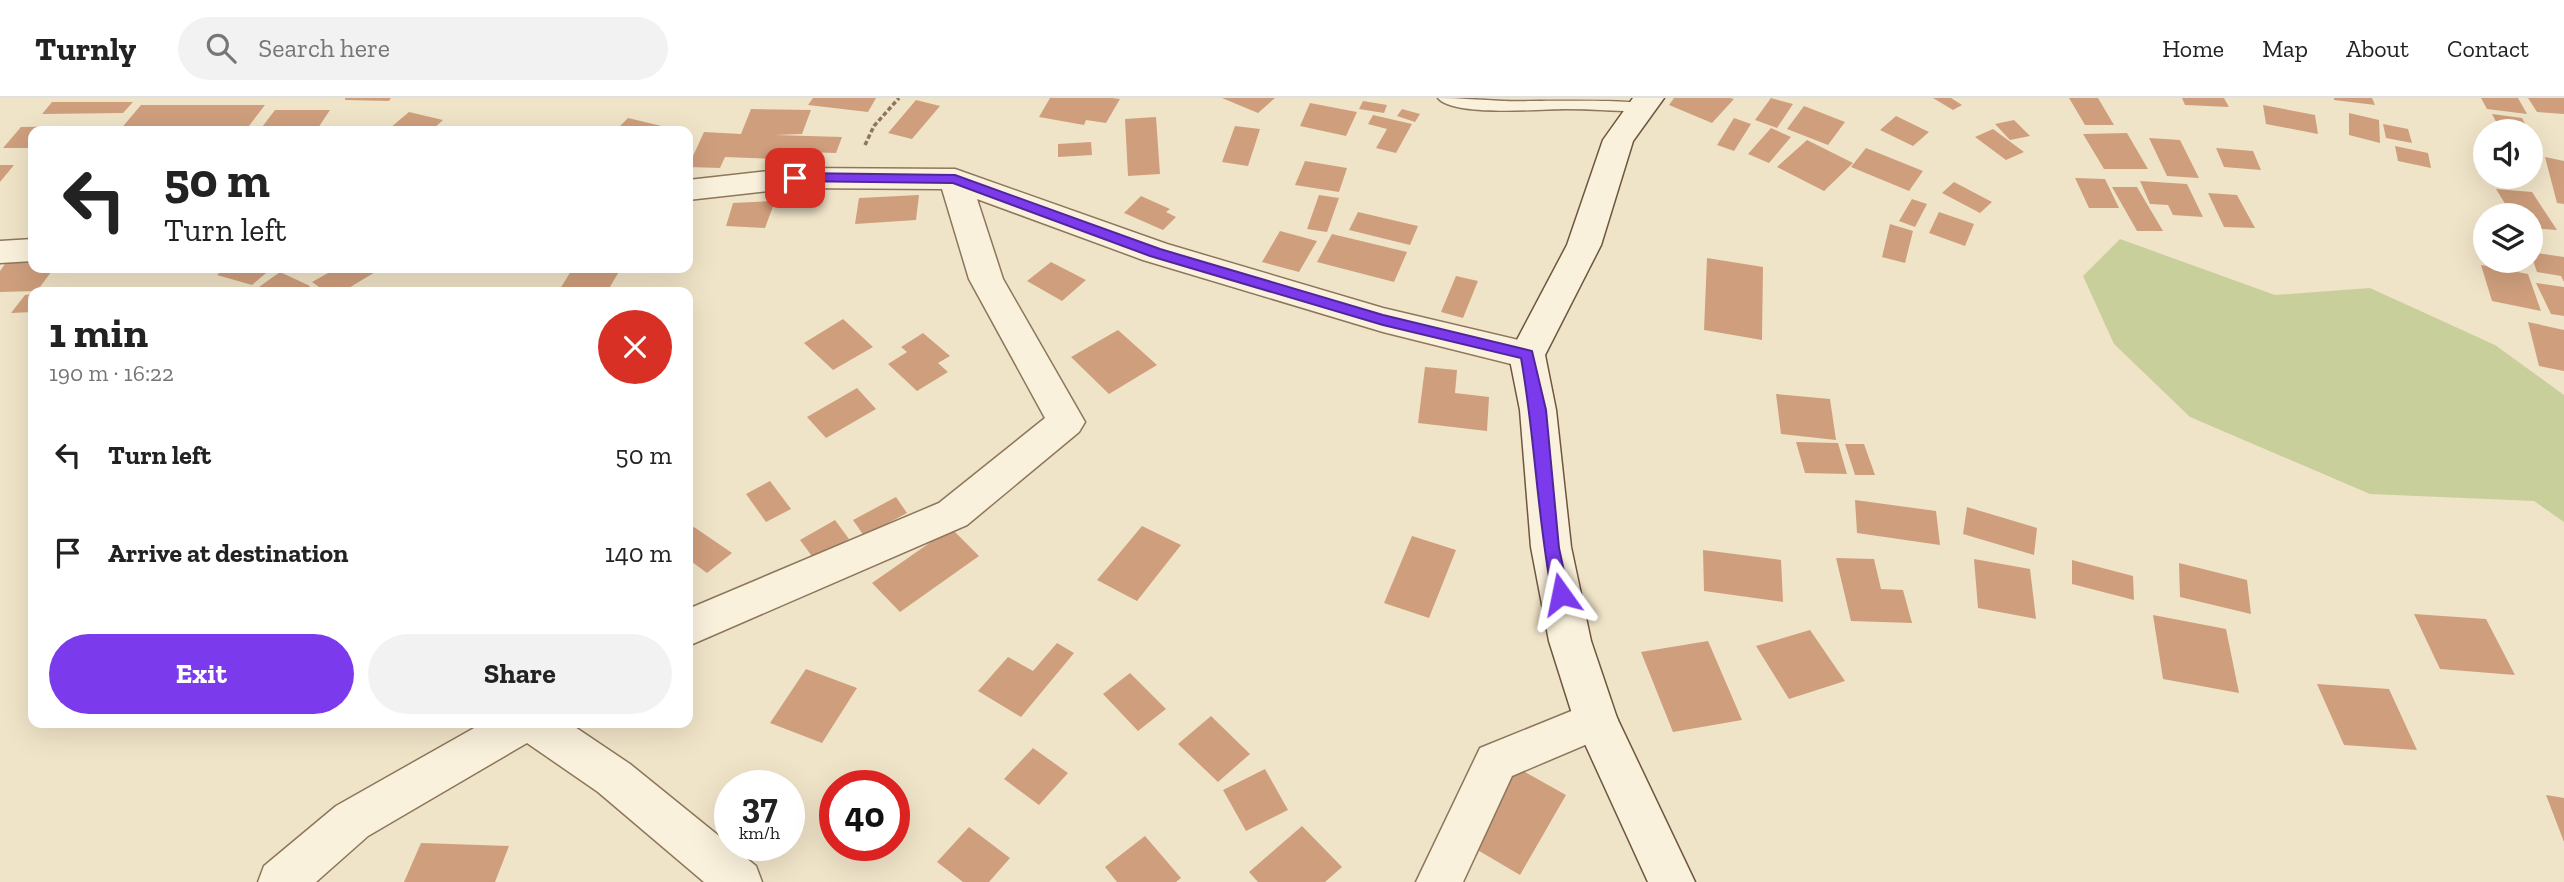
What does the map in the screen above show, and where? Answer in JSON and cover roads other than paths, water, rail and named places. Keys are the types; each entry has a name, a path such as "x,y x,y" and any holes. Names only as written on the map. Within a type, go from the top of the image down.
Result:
{"street":[{"path":"1646,102 1618,140 1584,245 1527,355 1538,410 1551,548 1570,641 1596,720 1672,882"},
{"path":"693,189 795,178 955,179 1155,252 1383,320 1527,355"},
{"path":"693,626 953,514 1066,422 986,279 955,179"},
{"path":"0,252 28,250"},
{"path":"1439,882 1496,762 1596,720"},
{"path":"281,882 352,821 514,728"},
{"path":"541,728 614,778 739,882"}],"lane":[{"path":"1448,98 1503,107 1646,102"}]}
